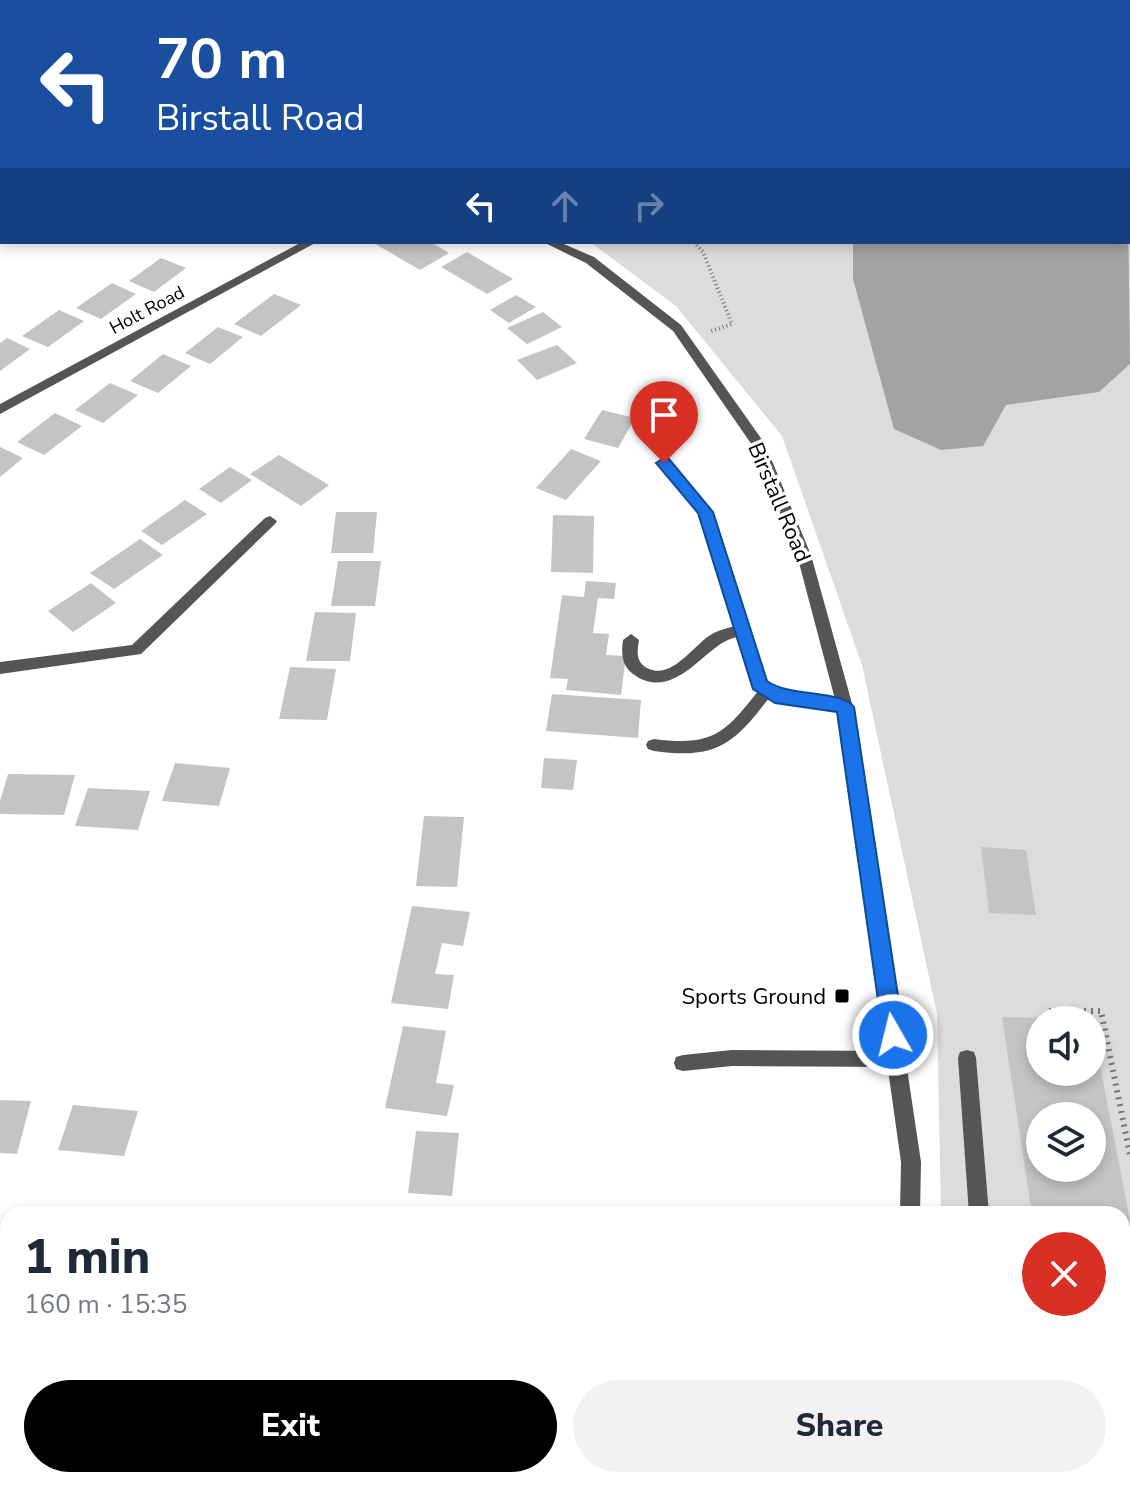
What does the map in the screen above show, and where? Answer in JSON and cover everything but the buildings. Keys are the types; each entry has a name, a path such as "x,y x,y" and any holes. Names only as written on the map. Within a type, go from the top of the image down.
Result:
{"street":[{"name":"Holt Road","path":"0,410 307,244"},
{"name":"Birstall Road","path":"554,244 590,260 677,328 758,444 804,555 845,707 911,1162 910,1206"},
{"path":"664,463 705,512 759,684 775,696 845,707"},
{"path":"0,668 136,650 270,521"},
{"path":"631,640 629,650 633,665 644,674 664,677 681,670 714,640 742,629"},
{"path":"654,745 695,750 723,740 744,720 767,690"},
{"path":"683,1063 732,1058 897,1059"},
{"path":"967,1058 978,1206"}],"path":[{"path":"686,341 732,324 703,252 696,244"},
{"path":"1106,1036 1130,1155"}],"shaded area":[{"path":"593,244 1130,244 1130,1206 941,1206 937,1014 862,665 782,436 676,306"},
{"path":"853,244 1128,244 1130,364 1099,392 1006,405 983,446 941,450 894,429 853,279"}],"place":[{"name":"Sports Ground","path":"842,996"}],"route":[{"path":"664,463 705,512 759,684 775,696 845,707 893,1035"}]}
